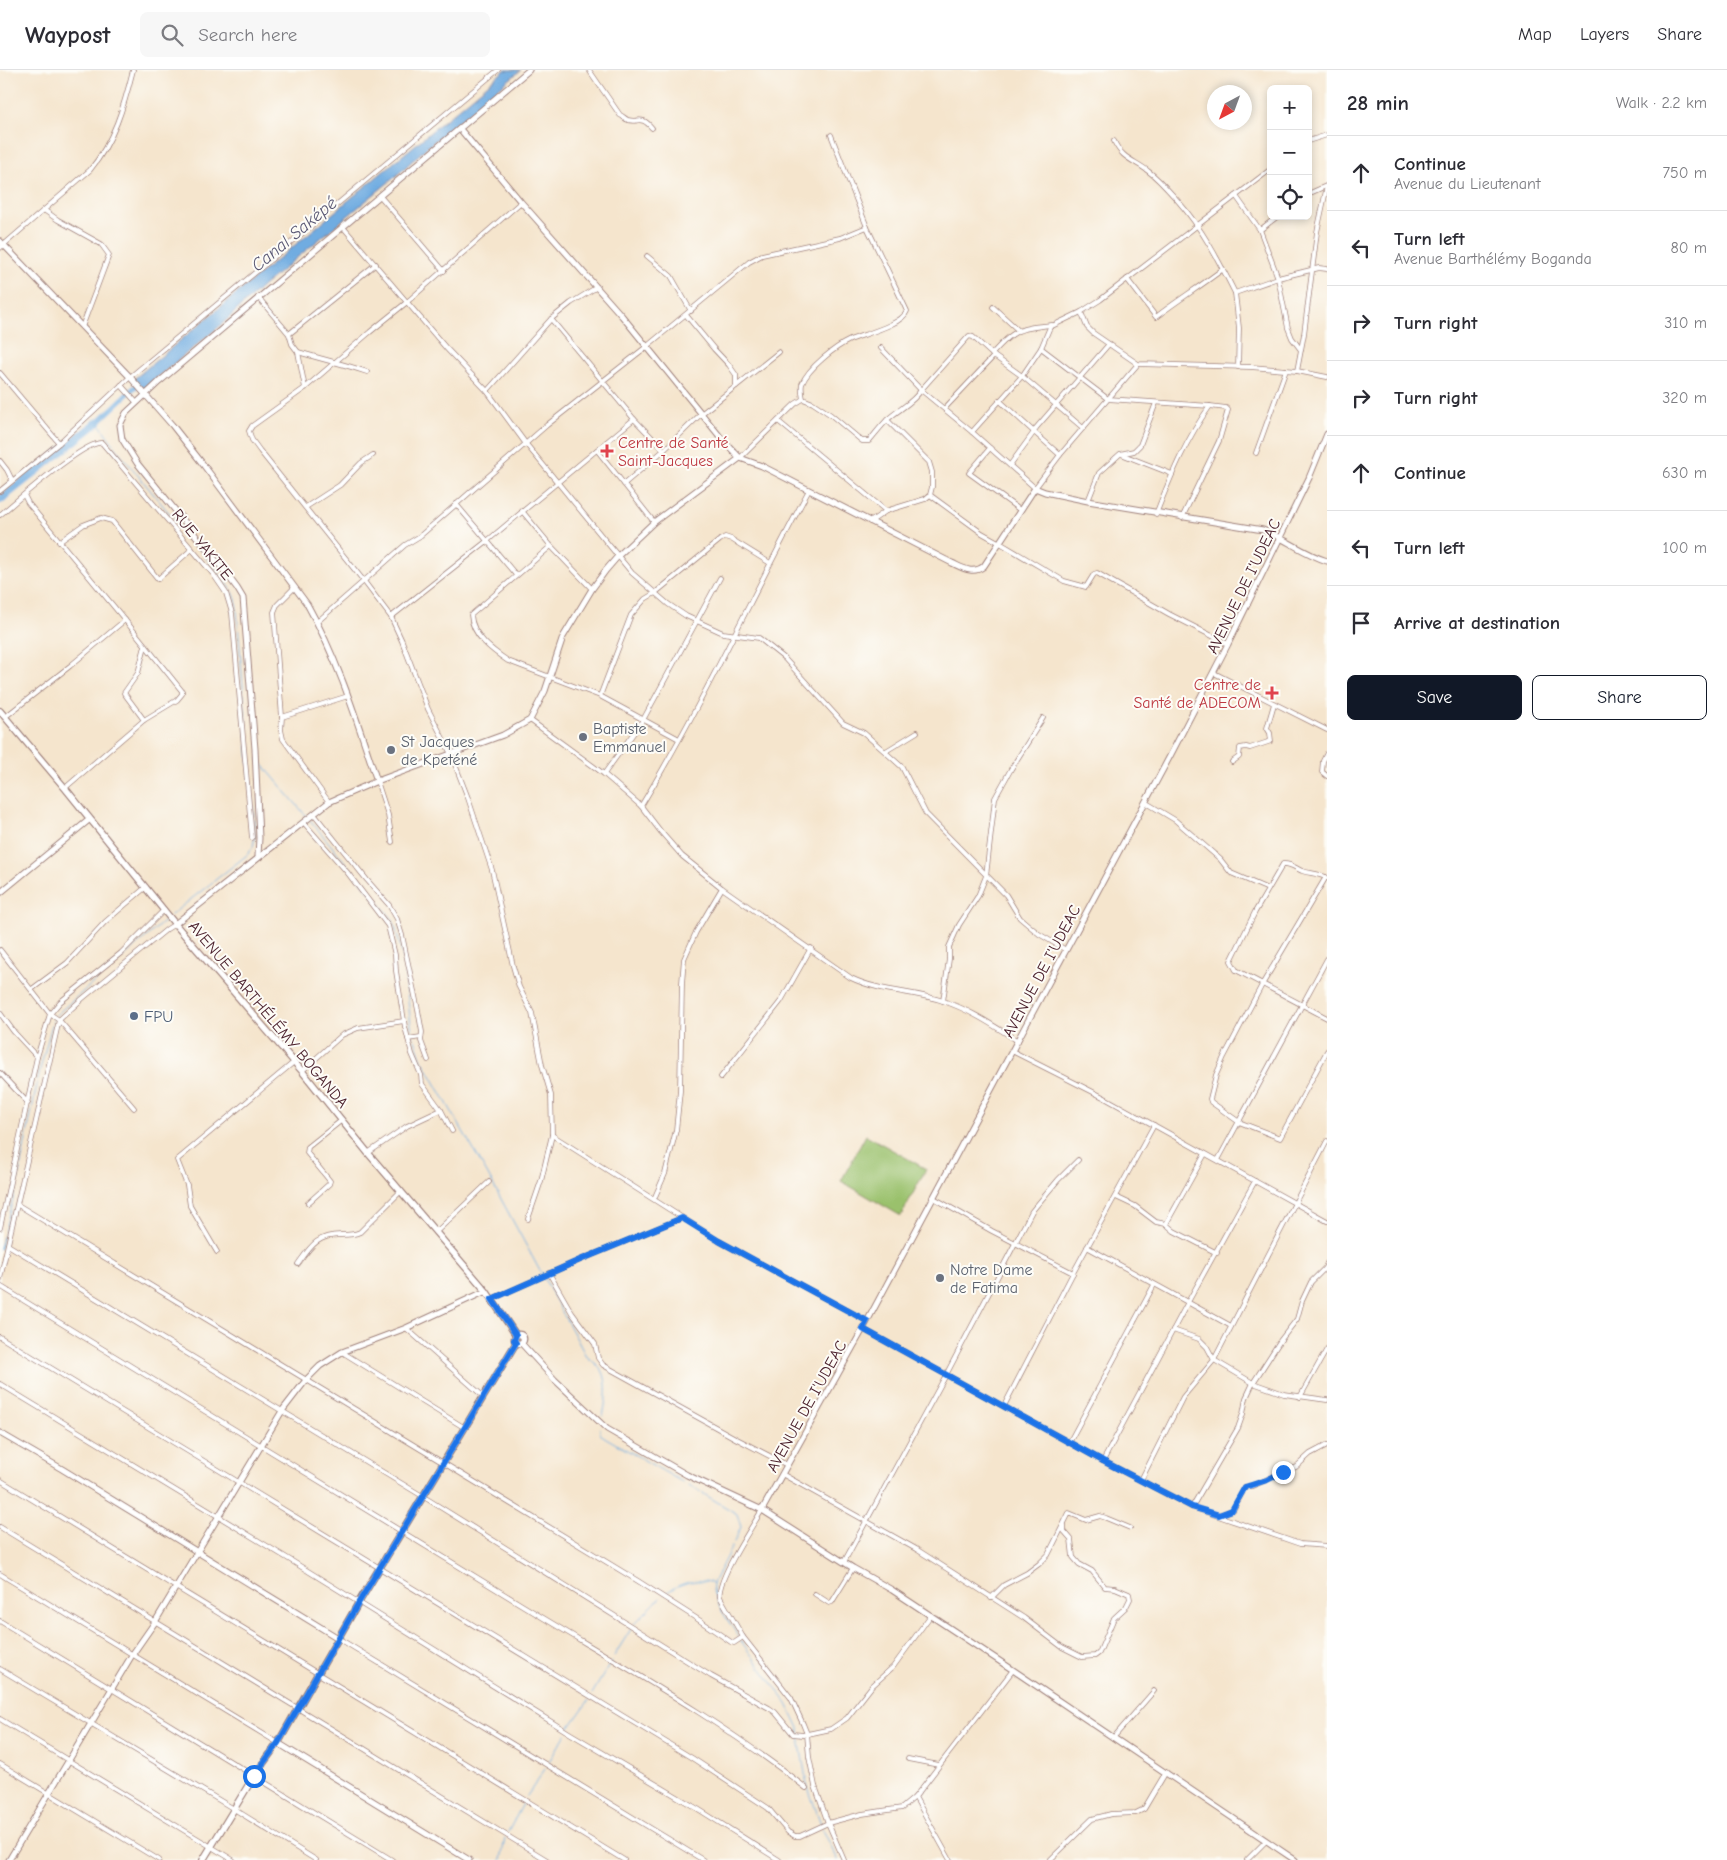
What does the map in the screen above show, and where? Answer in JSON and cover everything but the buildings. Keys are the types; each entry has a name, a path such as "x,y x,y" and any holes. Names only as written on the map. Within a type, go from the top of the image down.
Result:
{"main road":[{"name":"AVENUE BARTHÉLÉMY BOGANDA","path":"0,711 173,922 302,1071 486,1291 516,1335 514,1340 519,1343"},
{"path":"203,1860 254,1776 278,1743 359,1602 519,1343"}],"street":[{"path":"133,70 120,117 102,156 90,170 1,245 130,377 202,463 307,604 317,622 348,696 388,815 392,842"},
{"path":"0,491 59,443 130,377 498,70"},
{"path":"258,856 259,838 255,749 243,598 126,448 122,439 120,425 126,413 136,402 258,297 530,70"},
{"path":"589,70 620,115 628,120 638,119 647,122 652,128"},
{"path":"460,129 521,202 597,287 701,414 740,458 762,466 870,522 973,572 979,571 984,566 1035,488 1060,455 1138,364"},
{"path":"803,399 802,384 822,359 847,341 870,334 907,313 867,227 831,135"},
{"path":"1312,140 1327,135"},
{"path":"1114,141 1118,151 1149,171 1179,203 1197,226 1223,269 1235,293 1239,328 1238,367"},
{"path":"945,408 1008,336 1018,330 1052,325 1081,312 1100,300 1267,172"},
{"path":"1312,192 1326,186"},
{"path":"1297,371 1302,350 1311,271 1326,186"},
{"path":"380,196 444,271"},
{"path":"1236,196 1260,230 1278,278 1288,328 1292,338 1302,350"},
{"path":"521,202 444,271 305,388 252,426 249,431 252,440 390,617 402,641 428,709 451,754 492,870 518,987 532,1013 542,1065 550,1094 552,1135 541,1181 528,1219"},
{"path":"44,210 100,244 110,254 82,328"},
{"path":"1260,230 1273,220"},
{"path":"344,227 407,302 487,391 526,444 632,573 668,604 697,620 723,633 756,637 764,640 784,658 842,723 864,733 902,767 926,814 1006,895 1020,918 1039,934 1066,950"},
{"path":"317,622 363,580 405,545 420,536 547,425 646,348 749,262 762,255 840,238 867,227"},
{"path":"647,256 671,276 691,311"},
{"path":"289,334 376,264"},
{"path":"1235,293 1278,278 1319,268 1327,269"},
{"path":"1127,279 1156,317 1177,300 1198,289 1223,269"},
{"path":"487,391 552,319 571,303 597,287"},
{"path":"258,297 289,334 292,344 298,352 305,388"},
{"path":"993,307 1018,330"},
{"path":"1081,312 1087,327 1093,333 1138,364 1286,370 1327,376"},
{"path":"686,315 729,365 736,375 736,386"},
{"path":"552,319 634,419 664,450"},
{"path":"972,432 1022,376 1041,348 1052,325"},
{"path":"803,399 831,415 866,442 869,441 887,420 906,404 917,398 921,390 969,336 973,337 993,355 1022,376 1083,428"},
{"path":"1010,465 1056,405 1109,344"},
{"path":"881,348 921,390 945,408 1035,488 1045,492 1156,514 1263,530 1304,552 1327,561"},
{"path":"1041,348 1108,399 1210,406 1226,408 1228,410 1229,413 1213,454 1182,518"},
{"path":"298,352 367,372"},
{"path":"624,484 664,450 701,414 779,352"},
{"path":"1256,453 1286,370"},
{"path":"0,373 59,443"},
{"path":"121,385 136,402"},
{"path":"0,1280 59,1020 82,998 173,922 329,802 377,781 503,735 530,720 545,691 564,637 592,589 618,555 654,522 740,458 795,404 803,399"},
{"path":"999,400 1060,455"},
{"path":"1088,501 1100,473 1120,454 1134,451 1140,445 1156,403"},
{"path":"1156,514 1172,474 1196,425 1210,406"},
{"path":"390,617 487,541 634,419"},
{"path":"870,522 886,511 920,501 930,494 932,472 929,462 887,420"},
{"path":"778,421 886,511"},
{"name":"AVENUE DE I'UDEAC","path":"762,1510 863,1329 1214,673 1309,478 1327,434"},
{"name":"RUE YAKITE","path":"0,515 65,461 92,444 102,443 220,584 230,602 232,614 252,838"},
{"path":"990,448 969,473 1020,510"},
{"path":"597,450 654,522"},
{"path":"1120,454 1172,474"},
{"path":"306,507 340,485 361,463 373,455"},
{"path":"0,461 12,480"},
{"path":"641,806 680,739 770,562 809,490"},
{"path":"930,494 982,533 1064,581 1084,587 1088,585 1094,574 1097,573 1169,614 1228,644"},
{"path":"24,495 28,503 59,542 182,691 177,700 144,720 65,788"},
{"path":"456,504 516,575"},
{"path":"522,511 551,546 592,589"},
{"path":"59,542 83,525 101,518 112,521 158,579 192,549"},
{"path":"600,696 631,615 645,599 725,537 731,538 770,562"},
{"path":"551,546 471,615 471,621 482,640 508,661 600,696 680,739"},
{"path":"604,774 643,720 720,578"},
{"path":"294,588 275,608 282,718 281,730 283,738 329,802"},
{"path":"5,717 125,620"},
{"path":"144,646 138,673 124,693 144,720"},
{"path":"1214,673 1327,730"},
{"path":"282,718 348,696"},
{"path":"1232,762 1239,756 1240,748 1246,746 1250,748 1271,741 1267,728 1274,704"},
{"path":"943,1001 949,947 959,926 978,896 986,876 995,798 1043,718"},
{"path":"530,720 604,774 641,806 682,856 722,888 811,948 850,978 880,989 910,992 970,1011 1018,1041"},
{"path":"886,751 917,732"},
{"path":"1327,753 1323,761 1322,772 1327,776"},
{"path":"1145,802 1175,820 1220,859 1231,873 1268,889"},
{"path":"313,815 389,905 397,919 406,952 422,1037 421,1041 428,1060"},
{"path":"0,893 90,819"},
{"path":"305,822 347,872 388,926 395,955 404,1021 422,1084 441,1110 452,1131"},
{"path":"1327,1018 1263,983 1236,970 1231,961 1268,889 1283,864 1286,863 1302,871 1320,874 1327,878 1263,983 1218,1068 1210,1099 1239,1122 1280,1138 1327,1051"},
{"path":"32,990 68,963 105,922 146,887"},
{"path":"654,1199 665,1174 676,1130 680,1091 684,959 696,932 722,888"},
{"path":"0,1228 37,1057 50,1014 60,1002 121,953 165,912"},
{"path":"720,1077 781,1001 811,948"},
{"path":"0,950 50,1014 59,1020 134,1108"},
{"path":"1218,1160 1327,960"},
{"path":"0,1013 14,1032 37,1057"},
{"path":"302,1071 342,1035 358,1028 404,1021"},
{"path":"408,1039 422,1037"},
{"path":"1012,1051 1104,1097 1327,1221"},
{"path":"218,1252 190,1206 187,1185 177,1160 294,1062"},
{"path":"0,1073 28,1103"},
{"path":"368,1152 407,1126 441,1110"},
{"path":"308,1203 330,1181 307,1153 308,1147 342,1120"},
{"path":"1004,1406 1073,1273 1154,1125"},
{"path":"552,1135 719,1241 867,1321"},
{"path":"1141,1480 1184,1397 1214,1360 1327,1140"},
{"path":"1166,1224 1206,1154"},
{"path":"844,1562 1032,1212 1058,1180 1078,1160"},
{"path":"436,1232 489,1182"},
{"path":"1103,1461 1255,1182"},
{"path":"298,1264 313,1244 322,1238 328,1235 355,1235 360,1232 401,1191"},
{"path":"1116,1197 1135,1206 1156,1222 1166,1224 1174,1231 1216,1253"},
{"path":"932,1198 1073,1273"},
{"path":"18,1205 646,1586 731,1642 741,1639"},
{"path":"492,1299 682,1218"},
{"path":"8,1246 424,1497 711,1676 769,1708 775,1712 793,1734 805,1734 831,1729 847,1718 872,1686 893,1667 931,1615"},
{"path":"1088,1247 1231,1326"},
{"path":"1192,1507 1238,1428 1246,1398 1253,1383 1280,1341 1297,1319 1302,1300 1311,1282 1325,1268 1327,1263"},
{"path":"548,1274 572,1313 595,1344 598,1358 603,1365 787,1465"},
{"path":"1070,1441 1154,1285"},
{"path":"0,1286 648,1681 752,1748 806,1788"},
{"path":"9,1860 132,1655 156,1622 282,1412 306,1380 320,1366 342,1352 406,1328 486,1291"},
{"path":"406,1328 484,1397"},
{"path":"863,1329 1070,1441 1103,1461 1192,1507 1300,1544 1327,1546"},
{"path":"1173,1330 1199,1339 1207,1347 1214,1360 1253,1383 1284,1394 1327,1400"},
{"path":"0,1337 692,1758 768,1808 788,1832 795,1836 800,1836 828,1823 862,1814 902,1808 915,1796 1013,1670"},
{"path":"519,1343 569,1394 607,1429 687,1475 762,1510 931,1615 1295,1860"},
{"path":"1300,1397 1327,1349"},
{"path":"342,1352 465,1428"},
{"path":"0,1384 779,1860"},
{"path":"0,1433 703,1860"},
{"path":"1219,1515 1232,1510 1245,1487 1252,1486 1296,1467 1310,1454 1327,1445"},
{"path":"782,1474 916,1550 1024,1618 1062,1647 1082,1656 1095,1656 1099,1654 1114,1618 1126,1607 1130,1599 1129,1594 1115,1588 1104,1587 1092,1571 1079,1564 1073,1556 1071,1539 1064,1531 1064,1525"},
{"path":"0,1480 176,1588 246,1628 624,1860"},
{"path":"762,1510 731,1564 719,1591 720,1597 741,1639 791,1698 805,1734 815,1786 844,1860"},
{"path":"991,1598 1004,1585 1027,1573 1048,1556 1069,1513 1086,1520 1100,1516 1130,1528"},
{"path":"0,1527 548,1860"},
{"path":"815,1594 829,1604 832,1602 853,1568"},
{"path":"0,1574 469,1860"},
{"path":"0,1622 392,1860"},
{"path":"0,1668 316,1860"},
{"path":"1113,1738 1154,1691"},
{"path":"0,1719 233,1860"},
{"path":"908,1759 939,1764"},
{"path":"0,1764 159,1860"},
{"path":"1050,1860 1092,1819 1111,1814 1136,1813 1144,1809 1166,1772"},
{"path":"915,1796 950,1860"},
{"path":"1247,1860 1266,1841"}],"green space":[{"path":"866,1135 926,1169 901,1216 841,1181"}],"water":[{"path":"505,70 521,70 425,149 395,177 264,285 220,326 143,389 134,379"}],"waterway":[{"name":"Canal Saképé","path":"98,422 139,383"},
{"path":"98,422 118,451 226,582 236,600 255,836 253,847 247,855 171,915"},
{"path":"0,500 98,422"},
{"path":"258,759 307,817"},
{"path":"310,820 393,920 403,956 414,1037"},
{"path":"56,1015 168,918"},
{"path":"0,1249 17,1183 40,1069 54,1018"},
{"path":"415,1040 421,1058 488,1175 586,1356 602,1370 606,1380 606,1399 603,1416"},
{"path":"600,1428 600,1434 606,1438 684,1483"},
{"path":"689,1485 737,1514 741,1527 734,1542"},
{"path":"732,1546 713,1583 713,1589 722,1611 739,1637"},
{"path":"665,1594 675,1587 688,1582 707,1581 713,1583"},
{"path":"634,1624 660,1598"},
{"path":"614,1656 631,1629"},
{"path":"741,1641 787,1703 799,1728 807,1785 821,1824"},
{"path":"592,1694 611,1662"},
{"path":"569,1728 589,1700"},
{"path":"548,1763 566,1734"},
{"path":"527,1796 545,1769"},
{"path":"508,1832 524,1802"},
{"path":"822,1828 838,1860"},
{"path":"501,1860 505,1838"}],"place":[{"name":"Centre de Santé Saint-Jacques","path":"607,451"},
{"name":"Centre de Santé de ADECOM","path":"1272,693"},
{"name":"Baptiste Emmanuel","path":"583,737"},
{"name":"St Jacques de Kpeténé","path":"391,750"},
{"name":"FPU","path":"134,1016"},
{"name":"Notre Dame de Fatima","path":"940,1278"}],"route":[{"path":"254,1776 278,1743 359,1602 516,1343 514,1341 516,1335 492,1299 531,1283 549,1273 682,1218 719,1241 867,1321 863,1329 1070,1441 1103,1461 1192,1507 1219,1515 1236,1507 1245,1487 1252,1486 1283,1472"}]}
